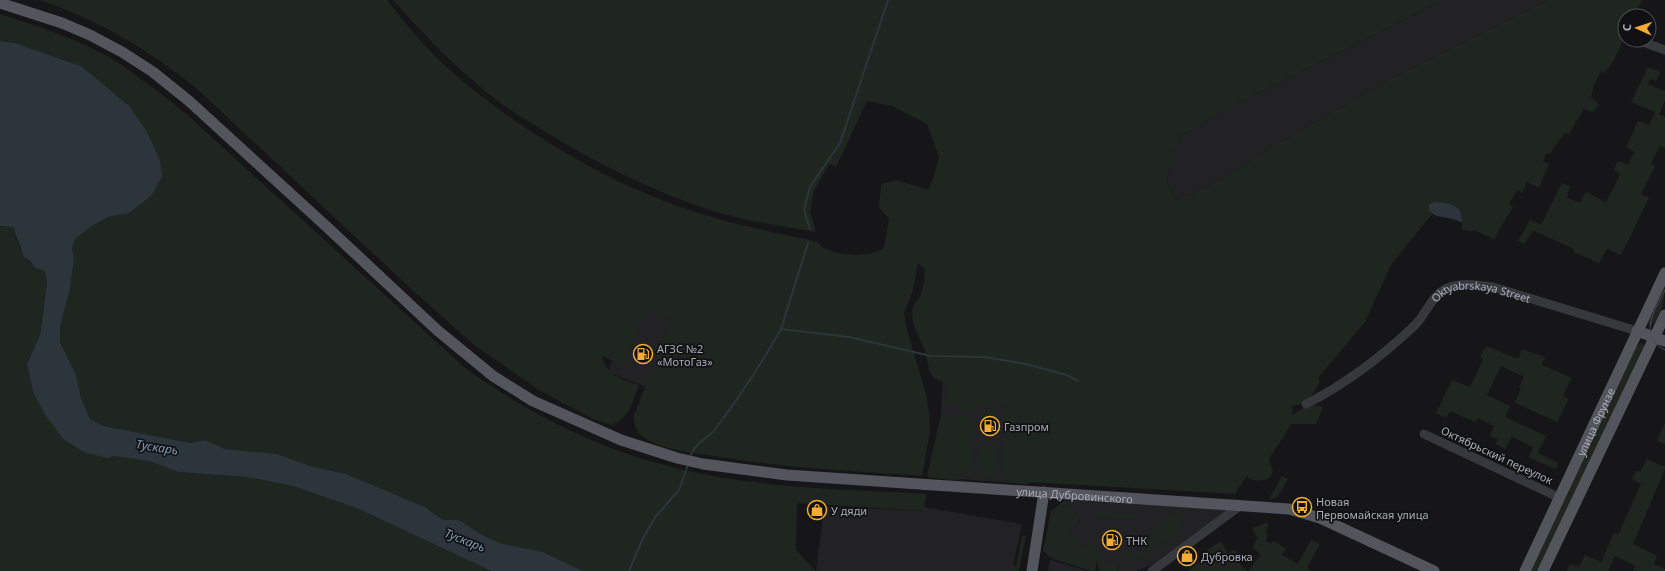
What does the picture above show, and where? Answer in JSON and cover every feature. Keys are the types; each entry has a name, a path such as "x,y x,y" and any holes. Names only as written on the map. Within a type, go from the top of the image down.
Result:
{"main road":[{"name":"улица Дубровинского","path":"0,3 62,23 90,35 122,52 153,72 189,101 432,325 493,376 533,401 621,440 677,458 703,464 813,477 1289,509 1305,512 1320,518 1434,571"},
{"name":"улица Фрунзе","path":"1525,571 1665,272"},
{"name":"улица Фрунзе","path":"1543,571 1660,339 1665,315"},
{"name":"Oktyabrskaya Street","path":"1637,331 1660,339"},
{"path":"1032,571 1044,492"}],"street":[{"name":"Oktyabrskaya Street","path":"1306,404 1330,392 1353,377 1413,328 1438,295 1446,289 1455,286 1493,286 1637,331"},
{"name":"Октябрьский переулок","path":"1424,434 1560,498"},
{"path":"1152,571 1241,505"}],"shaded area":[{"path":"39,0 387,0 443,64 479,94 539,137 604,174 672,204 705,215 814,241 825,248 840,253 863,255 884,248 889,219 879,207 881,184 896,180 928,190 934,176 939,157 927,124 892,106 867,101 836,167 829,164 814,191 810,212 816,232 731,216 663,193 605,166 567,145 522,117 495,99 468,76 393,0 1442,0 1227,109 1181,136 1171,153 1167,181 1175,200 1208,187 1284,140 1385,82 1549,0 1642,0 1638,8 1617,8 1617,48 1620,48 1605,73 1601,71 1594,85 1591,97 1599,105 1593,112 1584,109 1569,134 1565,133 1550,154 1546,153 1543,161 1549,164 1539,188 1527,182 1522,193 1517,191 1509,204 1513,207 1494,239 1476,231 1466,231 1462,229 1462,214 1429,211 1432,214 1391,265 1365,322 1318,378 1320,382 1309,398 1302,403 1292,406 1292,415 1311,404 1323,407 1316,424 1290,424 1269,460 1273,470 1271,476 1258,481 1249,479 1247,475 1235,494 1029,482 1028,484 1020,484 1009,482 1003,478 1004,405 976,404 976,409 972,412 960,412 960,404 946,403 947,384 934,378 929,370 925,351 914,326 912,316 913,306 920,297 924,283 925,269 918,263 913,290 904,313 907,330 926,394 929,413 930,431 922,476 818,469 740,460 679,450 653,443 646,439 637,429 634,423 634,416 671,320 647,309 624,365 601,356 611,373 639,385 630,409 622,419 611,425 593,419 537,389 473,344 409,287 196,88 159,61 122,37 102,26"},
{"path":"1442,0 1549,0 1385,82 1284,140 1208,187 1175,200 1167,181 1171,153 1181,136 1227,109"},
{"path":"0,14 55,33 96,50 119,63 147,83 184,112 464,367 510,398 535,412 611,448 664,465 696,473 761,483 827,489 926,494 924,511 797,503 796,550 816,571 583,571 543,552 499,543 477,532 459,520 443,520 425,507 346,474 310,466 277,454 225,449 205,440 190,443 103,426 90,419 81,398 76,375 60,342 60,327 70,289 74,259 72,248 75,239 90,227 108,217 129,213 151,196 81,66 15,43 0,41"},
{"path":"1648,67 1661,72 1656,81 1651,79 1648,84 1665,91 1665,100 1659,114 1665,117 1665,148 1660,146 1651,164 1655,166 1641,194 1649,198 1621,255 1607,249 1599,263 1574,252 1574,249 1534,231 1524,244 1518,241 1530,220 1541,225 1562,183 1570,186 1567,198 1580,203 1586,192 1606,202 1620,175 1614,170 1618,161 1628,165 1634,152 1626,147 1638,121 1649,125 1655,112 1631,102"},
{"path":"0,226 13,227 20,249 35,268 45,271 47,283 40,335 27,364 33,392 44,413 113,456 149,461 178,472 247,477 293,486 359,509 491,571 0,571"},
{"path":"1665,287 1660,315 1654,324 1650,326 1648,322"},
{"path":"634,303 689,324 662,393 608,372"},
{"path":"1642,342 1644,346 1539,571 1530,571 1636,347"},
{"path":"1486,346 1518,359 1522,349 1545,357 1542,365 1572,378 1563,396 1569,399 1557,422 1515,403 1521,388 1519,387 1524,377 1501,366 1487,395 1510,406 1505,417 1546,436 1538,453 1559,463 1556,469 1529,458 1533,447 1512,437 1505,449 1496,444 1498,440 1490,436 1494,426 1478,418 1475,422 1450,411 1446,418 1436,413 1452,380 1470,387 1483,359 1480,358"},
{"path":"943,363 1029,369 1028,484 927,477 941,415"},
{"path":"985,408 998,410 999,419 994,419 994,411 987,411 987,419 981,418 981,413"},
{"path":"941,415 969,416 975,420 973,469 966,478 953,480 927,477"},
{"path":"1665,423 1665,444 1657,441"},
{"path":"989,443 995,445 998,450 996,476 991,479 982,478 980,476 977,463 979,450 981,447"},
{"path":"1647,459 1665,467 1665,469 1633,544 1657,556 1654,564 1665,569 1665,571 1633,571 1636,566 1615,556 1608,571 1567,571 1570,564 1579,567 1585,555 1601,562 1614,533 1618,535 1641,484 1632,479 1636,471 1640,472"},
{"path":"1282,476 1288,479 1277,498 1269,499"},
{"path":"1065,500 1234,510 1174,556 1136,571 1117,571 1120,563 1100,562 1078,546 1068,530 1080,522 1068,502"},
{"path":"1065,500 1068,502 1080,522 1069,530 1078,546 1080,545 1082,548 1092,542 1097,551 1097,558 1100,562 1121,563 1121,557 1128,552 1143,552 1143,543 1169,515 1175,511 1188,508 1188,513 1182,517 1180,538 1164,542 1148,556 1119,565 1117,571 1099,571 1097,560 1095,571 1091,571 1051,558 1043,551 1051,511"},
{"path":"824,506 922,511 923,507 1022,524 1012,571 816,571"},
{"path":"1096,512 1134,514 1136,516 1134,519 1096,517 1094,515"},
{"path":"1269,523 1266,533 1268,534 1266,541 1271,544 1273,541 1286,548 1282,555 1298,564 1311,540 1320,544 1307,568 1312,571 1248,571 1261,555 1253,548 1257,538 1252,528"},
{"path":"1026,535 1019,571 1011,571 1012,565 1016,566 1022,536"},
{"path":"1221,541 1228,553 1234,550 1241,555 1237,562 1247,571 1188,571 1208,555 1206,551"},
{"path":"1050,560 1081,569 1085,571 1048,571"}],"water":[{"name":"Тускарь","path":"0,41 15,43 81,66 129,106 146,130 160,160 162,177 151,196 129,213 108,217 90,227 75,239 72,248 74,259 70,289 60,327 60,342 76,375 81,398 90,419 103,426 190,443 205,440 225,449 277,454 310,466 346,474 425,507 443,520 459,520 477,532 499,543 543,552 583,571 491,571 359,509 293,486 247,477 178,472 149,461 113,456 107,458 84,452 63,439 44,413 33,392 27,364 40,335 47,283 45,271 35,268 29,260 24,257 13,227 0,226"},
{"path":"1434,202 1449,204 1457,208 1462,215 1462,221 1460,222 1432,214 1429,211 1429,205"}],"waterway":[{"path":"810,229 804,210 810,187 840,143 888,0"},
{"path":"781,329 808,243"},
{"path":"690,457 695,448 713,432 734,404 781,329 849,337 931,356 985,357 1026,364 1067,375 1078,381"},
{"path":"629,571 643,538 656,516 679,490 688,465"}],"tram line":[{"path":"1665,290 1653,314 1650,330 1652,337 1657,344 1665,350"}],"place":[{"name":"АГЗС №2 «МотоГаз»","path":"643,354"},
{"name":"Газпром","path":"990,426"},
{"name":"Новая Первомайская улица","path":"1302,507"},
{"name":"У дяди","path":"817,510"},
{"name":"ТНК","path":"1112,540"},
{"name":"Дубровка","path":"1187,556"}]}
